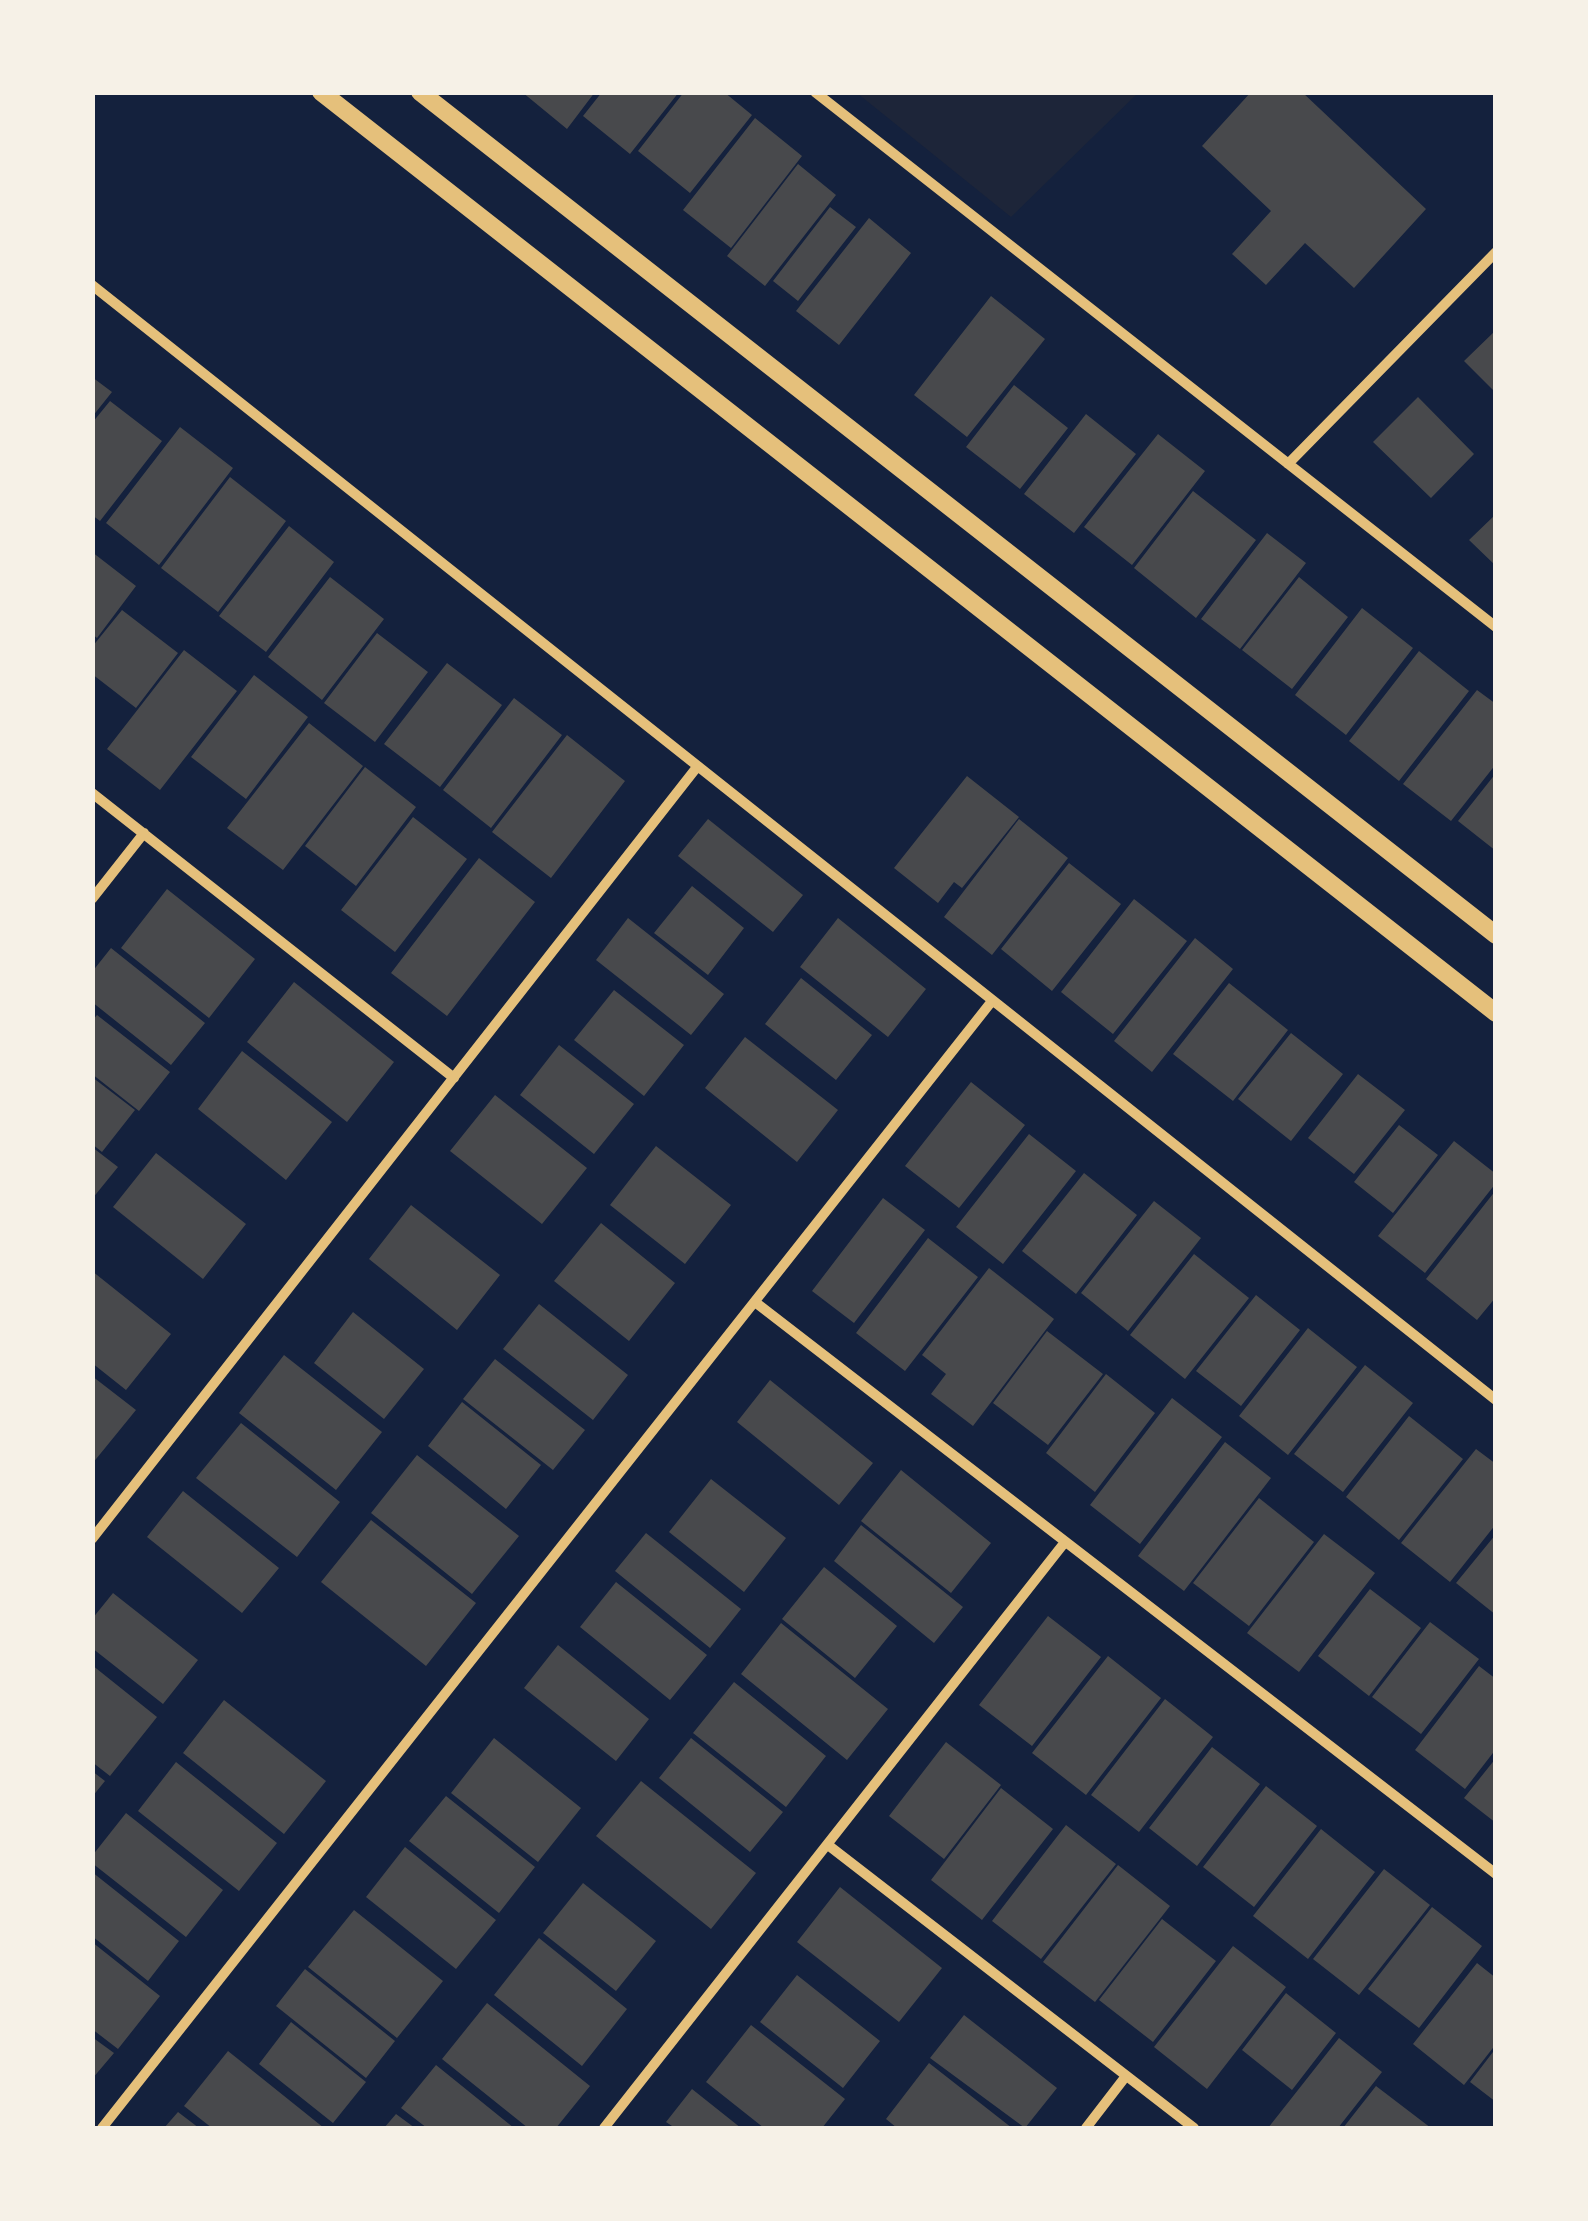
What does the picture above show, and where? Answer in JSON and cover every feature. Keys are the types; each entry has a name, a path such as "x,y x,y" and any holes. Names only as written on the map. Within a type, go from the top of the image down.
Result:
{"street":[{"path":"321,92 1496,1013"},
{"path":"420,92 1496,935"},
{"path":"816,92 1496,627"},
{"path":"1288,464 1496,252"},
{"path":"92,285 1496,1400"},
{"path":"92,1539 697,767"},
{"path":"92,793 454,1078"},
{"path":"92,899 144,833"},
{"path":"102,2128 992,1001"},
{"path":"755,1302 1496,1874"},
{"path":"604,2128 1066,1542"},
{"path":"828,1845 1194,2128"},
{"path":"1086,2128 1126,2076"}],"shaded area":[{"path":"857,93 1138,93 1011,217"}],"building":[{"path":"522,92 595,92 567,129"},
{"path":"602,92 679,92 630,154 583,116"},
{"path":"684,92 724,92 752,115 690,193 638,151"},
{"path":"1251,92 1302,92 1426,209 1354,288 1305,243 1266,285 1232,254 1271,211 1202,146"},
{"path":"755,118 802,156 731,248 683,210"},
{"path":"798,164 836,195 765,286 727,256"},
{"path":"830,207 856,227 798,301 773,281"},
{"path":"869,218 911,253 839,345 796,311"},
{"path":"991,296 1045,339 967,437 914,395"},
{"path":"1496,330 1496,393 1464,361"},
{"path":"92,377 112,392 92,417"},
{"path":"1014,385 1068,428 1020,489 966,447"},
{"path":"1418,397 1474,454 1431,498 1373,442"},
{"path":"110,401 162,441 100,521 92,515 92,423"},
{"path":"1086,414 1136,454 1074,533 1024,494"},
{"path":"180,427 233,468 159,565 106,523"},
{"path":"1158,434 1205,471 1132,565 1084,527"},
{"path":"230,477 286,521 218,612 161,568"},
{"path":"1193,491 1256,540 1196,618 1134,568"},
{"path":"1496,514 1496,566 1469,540"},
{"path":"289,526 334,562 266,652 219,616"},
{"path":"1267,533 1306,563 1240,649 1201,619"},
{"path":"92,552 136,586 97,638 92,634"},
{"path":"330,577 384,619 322,700 268,657"},
{"path":"1299,577 1348,617 1292,689 1242,650"},
{"path":"1362,608 1413,648 1346,735 1295,695"},
{"path":"122,610 178,653 136,708 92,674 92,647"},
{"path":"377,633 428,672 375,742 324,703"},
{"path":"184,650 237,691 160,790 107,749"},
{"path":"1419,651 1469,691 1399,781 1349,741"},
{"path":"447,663 502,705 440,787 384,744"},
{"path":"254,675 308,717 246,799 191,757"},
{"path":"1477,690 1496,704 1496,764 1451,821 1403,784"},
{"path":"514,698 562,735 491,828 443,790"},
{"path":"309,723 363,766 283,870 227,828"},
{"path":"567,735 625,781 551,878 492,832"},
{"path":"365,767 416,807 356,886 305,846"},
{"path":"1496,773 1496,851 1458,821"},
{"path":"967,776 1019,817 962,888 954,882 938,903 894,868"},
{"path":"413,817 467,859 395,952 341,910"},
{"path":"708,819 803,895 773,932 678,856"},
{"path":"1019,819 1068,858 992,955 944,917"},
{"path":"479,858 535,902 447,1016 391,973"},
{"path":"1069,863 1121,904 1052,991 1001,949"},
{"path":"692,886 744,928 708,975 654,933"},
{"path":"167,889 255,959 209,1018 121,948"},
{"path":"1134,899 1187,941 1113,1034 1061,992"},
{"path":"628,918 724,994 691,1035 596,960"},
{"path":"838,918 926,989 888,1037 800,967"},
{"path":"1195,938 1233,969 1152,1072 1114,1041"},
{"path":"111,948 205,1023 171,1065 92,1002 92,972"},
{"path":"801,978 872,1035 836,1080 765,1024"},
{"path":"294,982 394,1062 347,1122 247,1042"},
{"path":"1229,983 1288,1030 1233,1101 1173,1054"},
{"path":"614,990 684,1045 644,1096 574,1040"},
{"path":"97,1015 170,1072 139,1111 92,1074 92,1021"},
{"path":"1291,1033 1343,1074 1291,1141 1238,1099"},
{"path":"745,1037 838,1110 797,1162 705,1088"},
{"path":"559,1045 634,1104 594,1154 520,1095"},
{"path":"242,1051 332,1122 286,1180 198,1109"},
{"path":"1358,1074 1405,1110 1354,1174 1308,1138"},
{"path":"92,1077 135,1110 102,1152 92,1144"},
{"path":"971,1082 1025,1125 959,1208 905,1166"},
{"path":"495,1095 587,1168 542,1224 450,1151"},
{"path":"1399,1125 1438,1155 1393,1213 1354,1182"},
{"path":"1029,1134 1076,1171 1003,1264 956,1227"},
{"path":"1454,1141 1496,1174 1496,1183 1425,1273 1378,1236"},
{"path":"656,1146 731,1205 685,1264 610,1205"},
{"path":"92,1147 118,1167 92,1199"},
{"path":"156,1153 246,1224 203,1279 113,1207"},
{"path":"1084,1173 1137,1215 1076,1294 1022,1251"},
{"path":"1496,1190 1496,1297 1477,1320 1426,1279"},
{"path":"883,1198 925,1230 854,1323 812,1291"},
{"path":"1154,1201 1201,1238 1128,1331 1081,1293"},
{"path":"411,1205 500,1275 457,1330 369,1259"},
{"path":"601,1223 675,1283 629,1341 554,1281"},
{"path":"928,1238 978,1277 905,1371 856,1333"},
{"path":"1194,1254 1249,1298 1185,1379 1130,1335"},
{"path":"989,1268 1054,1319 973,1426 931,1394 946,1374 922,1355"},
{"path":"92,1271 171,1334 126,1390 92,1363"},
{"path":"1256,1295 1300,1330 1241,1406 1196,1371"},
{"path":"539,1304 628,1375 593,1420 503,1349"},
{"path":"353,1312 424,1369 384,1419 314,1363"},
{"path":"1308,1328 1357,1367 1288,1455 1239,1416"},
{"path":"1047,1331 1103,1374 1048,1445 993,1403"},
{"path":"284,1355 382,1432 336,1490 239,1413"},
{"path":"495,1359 585,1430 553,1470 463,1399"},
{"path":"1365,1365 1413,1403 1343,1492 1294,1454"},
{"path":"1106,1374 1155,1413 1095,1492 1046,1453"},
{"path":"92,1376 136,1410 92,1464"},
{"path":"770,1380 873,1463 839,1505 737,1422"},
{"path":"1172,1398 1222,1437 1140,1544 1090,1505"},
{"path":"462,1402 541,1465 506,1509 428,1446"},
{"path":"1409,1416 1463,1459 1399,1540 1346,1497"},
{"path":"241,1423 340,1502 297,1557 196,1478"},
{"path":"1225,1442 1271,1478 1184,1591 1138,1556"},
{"path":"1476,1449 1496,1464 1496,1524 1450,1582 1401,1543"},
{"path":"417,1455 519,1536 472,1594 371,1513"},
{"path":"901,1470 991,1543 951,1593 861,1521"},
{"path":"711,1479 786,1538 744,1592 669,1532"},
{"path":"183,1491 279,1568 242,1613 147,1537"},
{"path":"1259,1498 1314,1542 1249,1626 1193,1583"},
{"path":"371,1520 476,1603 426,1666 321,1582"},
{"path":"861,1525 963,1607 934,1643 834,1561"},
{"path":"646,1533 741,1609 710,1648 615,1571"},
{"path":"1324,1534 1375,1573 1299,1672 1247,1633"},
{"path":"1496,1534 1496,1615 1456,1583"},
{"path":"824,1567 897,1626 855,1678 782,1619"},
{"path":"616,1582 707,1655 670,1700 580,1627"},
{"path":"1370,1589 1421,1628 1369,1696 1318,1656"},
{"path":"113,1593 198,1660 163,1704 92,1648 92,1619"},
{"path":"1048,1616 1101,1657 1032,1746 979,1705"},
{"path":"1430,1622 1479,1659 1421,1734 1372,1697"},
{"path":"781,1623 888,1709 847,1760 741,1674"},
{"path":"558,1645 649,1719 616,1761 524,1688"},
{"path":"1108,1656 1161,1698 1086,1795 1032,1753"},
{"path":"92,1665 157,1717 110,1776 92,1762"},
{"path":"1479,1666 1496,1679 1496,1749 1465,1789 1415,1750"},
{"path":"734,1682 826,1756 786,1807 693,1733"},
{"path":"1165,1699 1213,1737 1139,1832 1091,1795"},
{"path":"224,1700 326,1781 284,1834 183,1753"},
{"path":"494,1738 581,1808 538,1862 451,1793"},
{"path":"691,1738 783,1812 750,1852 659,1778"},
{"path":"946,1742 1001,1785 944,1859 889,1816"},
{"path":"1212,1747 1260,1784 1197,1866 1149,1828"},
{"path":"1496,1758 1496,1823 1464,1798"},
{"path":"176,1762 277,1843 239,1891 138,1811"},
{"path":"92,1771 105,1781 92,1797"},
{"path":"641,1781 756,1873 711,1929 596,1836"},
{"path":"1266,1786 1317,1826 1254,1907 1203,1867"},
{"path":"1001,1788 1053,1829 982,1920 931,1880"},
{"path":"446,1796 535,1867 499,1913 409,1841"},
{"path":"126,1813 223,1890 186,1937 92,1863 92,1856"},
{"path":"1066,1825 1116,1864 1041,1959 992,1921"},
{"path":"1321,1829 1375,1872 1308,1959 1253,1916"},
{"path":"405,1847 496,1920 456,1969 366,1897"},
{"path":"1118,1865 1170,1906 1095,2002 1043,1962"},
{"path":"1384,1869 1430,1905 1359,1995 1313,1959"},
{"path":"92,1872 179,1941 148,1981 92,1936"},
{"path":"583,1883 656,1941 616,1991 543,1933"},
{"path":"840,1887 942,1968 899,2022 797,1942"},
{"path":"1432,1907 1482,1946 1419,2028 1368,1989"},
{"path":"354,1910 443,1981 397,2038 308,1967"},
{"path":"1162,1919 1216,1961 1153,2042 1099,2000"},
{"path":"539,1938 627,2009 582,2066 494,1995"},
{"path":"92,1942 160,1996 118,2049 92,2029"},
{"path":"1233,1946 1286,1987 1207,2089 1154,2047"},
{"path":"1477,1963 1496,1978 1496,2044 1464,2085 1413,2044"},
{"path":"305,1969 395,2041 366,2078 276,2006"},
{"path":"797,1975 880,2041 843,2088 760,2022"},
{"path":"1286,1993 1336,2033 1292,2090 1242,2050"},
{"path":"487,2003 590,2086 556,2128 528,2128 442,2059"},
{"path":"964,2015 1057,2088 1025,2128 930,2058"},
{"path":"291,2022 366,2082 333,2123 259,2064"},
{"path":"751,2025 845,2099 822,2128 764,2128 706,2082"},
{"path":"92,2037 114,2053 92,2079"},
{"path":"1339,2038 1382,2072 1338,2128 1268,2128"},
{"path":"1496,2048 1496,2102 1470,2082"},
{"path":"228,2051 324,2128 212,2128 184,2106"},
{"path":"929,2063 1012,2128 897,2128 886,2119"},
{"path":"436,2065 514,2128 427,2128 401,2108"},
{"path":"1376,2086 1431,2128 1343,2128"},
{"path":"692,2089 741,2128 675,2128 666,2122"},
{"path":"178,2112 199,2128 164,2128"},
{"path":"396,2114 415,2128 384,2128"}]}
